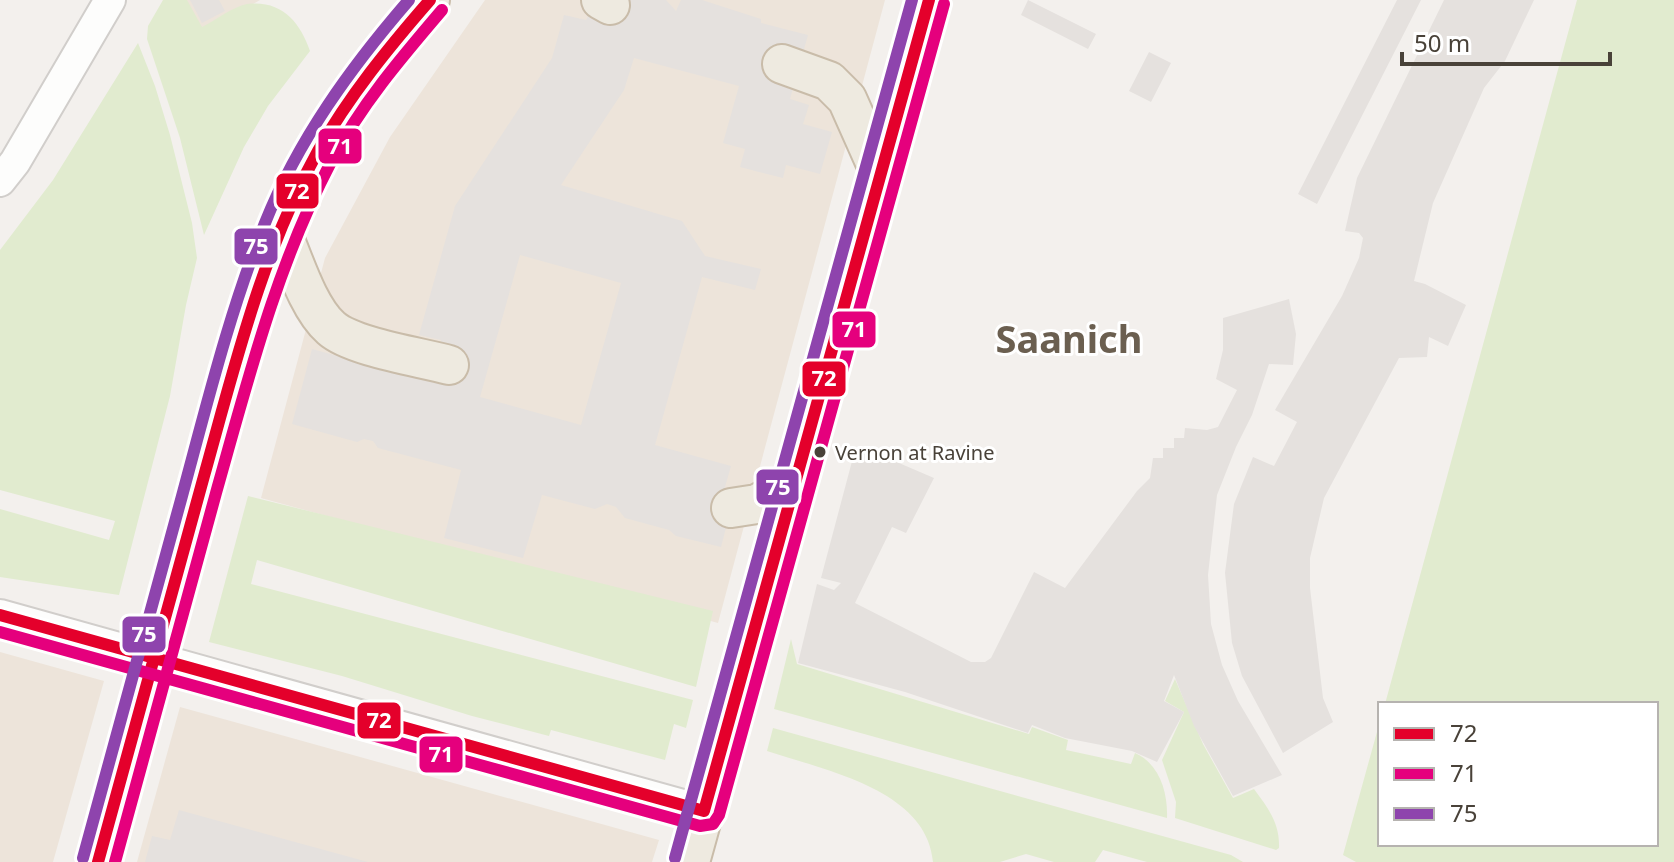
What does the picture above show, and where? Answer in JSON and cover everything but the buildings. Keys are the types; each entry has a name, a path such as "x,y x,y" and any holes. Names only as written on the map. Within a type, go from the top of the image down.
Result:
{"highway":[{"path":"98,862 246,325 280,228 318,151 344,109 385,52 430,0"},
{"path":"690,862 929,0"},
{"path":"782,64 829,81 847,99 880,173"},
{"path":"280,228 317,312 332,329 353,341 449,365"},
{"path":"731,508 757,504 794,484"}],"street":[{"path":"0,181 15,162 110,0"},
{"path":"0,615 704,811"}],"shaded area":[{"path":"169,0 260,0 174,51"},
{"path":"190,0 219,0 225,11 202,23"},
{"path":"485,0 885,0 718,623 261,498 325,258 390,137"},
{"path":"597,0 666,0 676,11 681,0 702,0 761,19 761,23 808,35 790,99 809,105 803,124 832,132 820,174 786,165 783,178 740,167 745,149 723,143 739,86 634,58 624,90 561,185 682,221 705,256 761,269 755,290 702,277 655,445 731,466 723,494 728,520 721,547 676,536 669,530 625,518 616,507 607,504 595,509 542,495 523,558 444,538 461,470 378,448 373,441 364,439 357,442 292,424 312,349 411,376 439,348 441,340 419,335 455,206 552,58 564,15 586,20","holes":["520,255 621,283 581,425 480,397"]},
{"path":"1028,0 1096,34 1088,49 1021,15"},
{"path":"1397,0 1421,0 1317,204 1298,194"},
{"path":"1444,0 1534,0 1505,61 1484,88 1433,203 1414,281 1466,305 1448,346 1429,337 1427,357 1399,358 1324,498 1310,558 1310,588 1323,698 1333,722 1283,753 1242,676 1232,643 1225,573 1234,504 1253,457 1274,466 1297,422 1275,410 1342,296 1359,258 1363,238 1359,233 1345,231 1357,178"},
{"path":"1149,52 1171,63 1151,102 1129,91"},
{"path":"1289,299 1296,334 1293,365 1269,364 1252,415 1217,495 1208,575 1211,624 1222,665 1238,701 1282,775 1233,796 1194,726 1174,675 1164,701 1184,712 1157,762 1132,751 1065,738 1032,725 1028,733 905,692 798,663 817,584 834,590 841,583 821,578 855,450 899,463 934,478 906,533 892,527 855,603 971,662 985,662 991,658 1034,572 1065,588 1150,478 1153,458 1163,458 1163,448 1174,448 1174,438 1184,438 1185,428 1207,430 1218,427 1237,390 1216,379 1223,350 1223,318"},
{"path":"0,652 104,681 53,862 0,862"},
{"path":"180,707 659,840 652,862 137,862"},
{"path":"179,810 368,862 145,862 152,836 170,840"}],"green space":[{"path":"163,0 187,0 202,27 247,4 280,9 295,22 310,51 268,106 244,147 204,235 180,138 147,39 148,26"},
{"path":"1577,0 1674,0 1674,862 1356,862 1343,855 1378,728 1378,846 1658,846 1658,702 1386,702"},
{"path":"138,43 170,135 192,223 197,258 170,396 119,595 0,577 0,509 109,540 115,521 0,490 0,250 53,180"},
{"path":"248,496 713,611 696,687 257,560 251,584 693,700 686,728 674,724 665,760 551,730 549,736 342,676 209,642"},
{"path":"791,639 797,664 1029,734 1032,727 1068,740 1066,750 1131,764 1135,753 1151,764 1161,780 1167,818 774,709"},
{"path":"1175,679 1203,744 1233,798 1254,789 1268,809 1277,831 1279,848 1276,850 1175,818 1176,802 1162,760 1184,712 1165,701"},
{"path":"773,728 1231,855 1243,862 1147,862 1103,850 1095,862 1054,862 1026,854 1000,862 933,862 926,837 912,817 893,800 843,775 767,751"}],"transit line":[{"name":"75","path":"83,858 218,364 265,223 293,163 328,106 367,51 409,0"},
{"name":"72","path":"98,862 239,351 265,269 298,189 318,151 356,91 430,0"},
{"name":"75","path":"675,858 912,0"},
{"name":"72","path":"0,615 704,811 929,0"},
{"name":"71","path":"0,632 700,826 713,824 719,815 944,4"},
{"name":"71","path":"115,862 240,408 294,242 331,162 355,121 442,10"}],"place":[{"name":"Vernon at Ravine","path":"820,452"}],"district":[{"name":"Saanich","path":"1069,338"}]}
